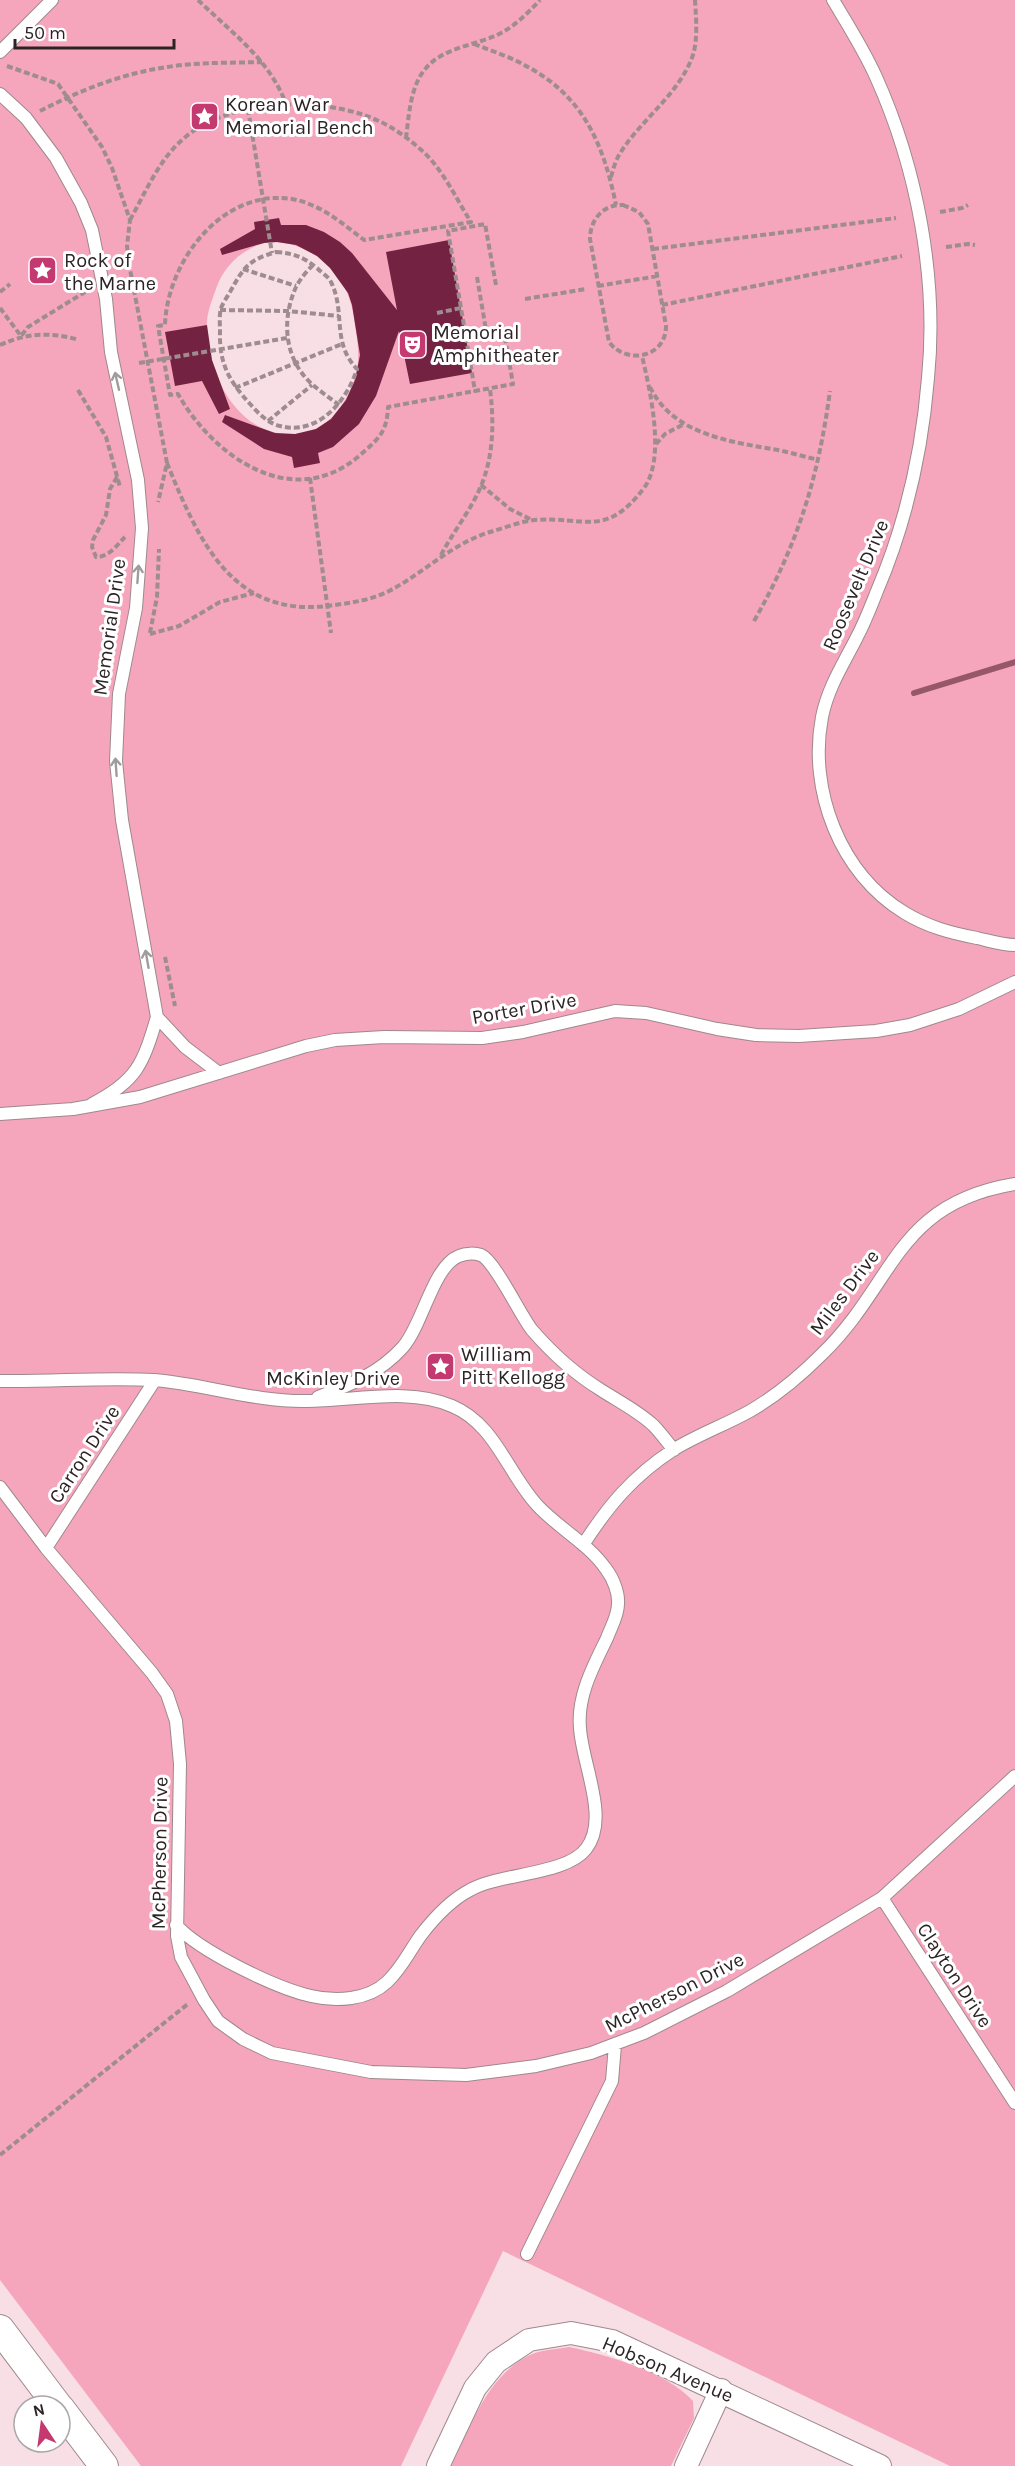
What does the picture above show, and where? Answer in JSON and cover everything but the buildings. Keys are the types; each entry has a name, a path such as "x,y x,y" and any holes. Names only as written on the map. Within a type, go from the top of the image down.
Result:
{"street":[{"name":"Hobson Avenue","path":"438,2466 475,2388 496,2362 529,2340 571,2333 612,2341 880,2466"},
{"path":"2,2339 48,2394"},
{"path":"686,2466 721,2390"},
{"path":"72,2424 104,2466"}],"lane":[{"path":"0,52 52,0"},
{"name":"Roosevelt Drive","path":"833,0 877,80 908,173 927,272 929,375 918,460 906,513 880,584 857,637 833,681 824,710 818,756 825,800 834,829 851,860 867,881 894,906 917,920 941,930 1015,945"},
{"name":"Memorial Drive","path":"0,94 26,118 56,158 81,203 92,230 106,299 111,352 138,480 142,528 136,608 119,694 116,761 122,820 157,1017 150,1040 135,1073 117,1091 92,1104"},
{"name":"Porter Drive","path":"0,1114 73,1108 140,1097 306,1046 335,1040 384,1037 482,1038 510,1035 615,1011 646,1013 706,1027 756,1035 799,1036 876,1031 910,1025 959,1009 1015,982"},
{"path":"157,1017 185,1047 219,1073"},
{"name":"Miles Drive","path":"583,1545 609,1505 650,1467 674,1450 752,1410 789,1384 822,1354 846,1328 904,1244 920,1226 940,1210 967,1196 1015,1184"},
{"path":"305,1401 359,1382 402,1348 413,1333 439,1274 450,1261 469,1253 483,1256 491,1264 522,1318 571,1369 653,1425 674,1450"},
{"name":"McKinley Drive","path":"0,1381 155,1380 231,1394 305,1401 377,1397 423,1398 449,1404 480,1424 535,1503 583,1545 606,1569 615,1586 619,1602 614,1623 586,1684 580,1708 579,1727 596,1820 587,1849 576,1858 562,1864 488,1882 469,1890 440,1914 422,1934 386,1984 360,1997 331,1999 312,1997 291,1989 228,1960 186,1936 176,1925"},
{"name":"Carron Drive","path":"46,1548 155,1380"},
{"name":"McPherson Drive","path":"0,1487 46,1548 153,1673 167,1694 176,1721 180,1764 176,1925 181,1957 200,1994 218,2020 243,2039 262,2049 282,2055 371,2072 466,2075 536,2066 615,2045 727,1991 882,1898 1015,1776"},
{"name":"Clayton Drive","path":"882,1898 1015,2103"},
{"path":"527,2253 612,2081 615,2045"}],"path":[{"path":"198,0 262,62 280,88 286,104"},
{"path":"406,138 416,88 426,68 441,56 495,36 512,27 540,0"},
{"path":"610,178 618,157 634,134 685,72 693,54 696,36 695,0"},
{"path":"474,44 527,66 560,89 574,103 592,130 607,162 616,205"},
{"path":"26,118 78,93 133,74 164,67 262,62"},
{"path":"130,220 163,163 180,141 210,121 248,109 286,104 331,108 364,115 391,127 420,149 437,168 471,222 364,240 326,212 308,203 279,198 249,204 222,218 199,239 176,274 168,294 165,324 158,326 170,395 178,394 206,434 225,451 243,465 266,474 290,478 310,478 331,472 353,461 374,442 387,425 388,407 513,384 503,326"},
{"path":"248,109 272,253"},
{"path":"616,205 633,207 645,217 653,249 666,330 658,347 642,356 627,355 611,345 606,334 591,228 598,215 608,207 616,205"},
{"path":"940,212 968,205"},
{"path":"653,249 896,218"},
{"path":"475,391 448,231 485,224 496,285"},
{"path":"946,248 975,245"},
{"path":"272,253 293,253 313,265 331,280 340,316 342,344 348,359 357,369 352,387 339,405 325,417 298,428 280,426 268,421 235,388 225,369 220,351 220,310 242,269 259,257 272,253"},
{"path":"662,305 902,256"},
{"path":"313,265 296,286 288,311 287,338 296,364 312,385 339,405"},
{"path":"242,269 296,286"},
{"path":"598,286 657,276"},
{"path":"477,277 487,336"},
{"path":"0,292 10,284"},
{"path":"525,299 586,289"},
{"path":"21,336 28,327 85,292"},
{"path":"0,308 21,336"},
{"path":"437,313 461,308"},
{"path":"220,310 288,311 340,316"},
{"path":"0,345 21,336 59,335 76,339"},
{"path":"139,363 287,338"},
{"path":"235,388 342,344"},
{"path":"167,463 190,520 223,570 254,593 292,607 309,608 354,603 386,593 420,573 460,544 486,533 533,520 592,523 609,519 622,512 644,488 652,474 655,444 648,381 642,356"},
{"path":"648,381 661,403 684,423 722,438 819,460"},
{"path":"268,421 312,385"},
{"path":"441,556 481,485 491,452 494,415 490,389"},
{"path":"754,621 774,585 806,508 819,460 830,391"},
{"path":"655,444 665,434 684,423"},
{"path":"118,476 110,489 106,515 93,540 93,554 101,557 110,553 125,537"},
{"path":"310,478 331,633"},
{"path":"481,485 510,509 533,520"},
{"path":"150,634 179,626 220,602 254,593"},
{"path":"0,2155 200,1994"}],"shaded area":[{"path":"0,0 1015,0 1015,2466 950,2466 503,2251 401,2466 141,2466 0,2280","holes":["270,242 283,243 306,250 327,264 336,274 350,300 357,339 357,367 347,396 332,417 312,431 303,433 281,434 262,428 245,417 231,401 220,383 212,363 208,342 208,312 217,286 231,263 253,247"]},
{"path":"569,2347 619,2360 653,2373 668,2381 693,2401 694,2418 671,2466 451,2466 481,2404 501,2377 513,2365 532,2354"}],"waterway":[{"path":"914,693 1015,662"}],"place":[{"name":"Korean War Memorial Bench","path":"204,116"},
{"name":"Rock of the Marne","path":"43,271"},
{"name":"Memorial Amphitheater","path":"412,344"},
{"name":"William Pitt Kellogg","path":"440,1366"}]}
